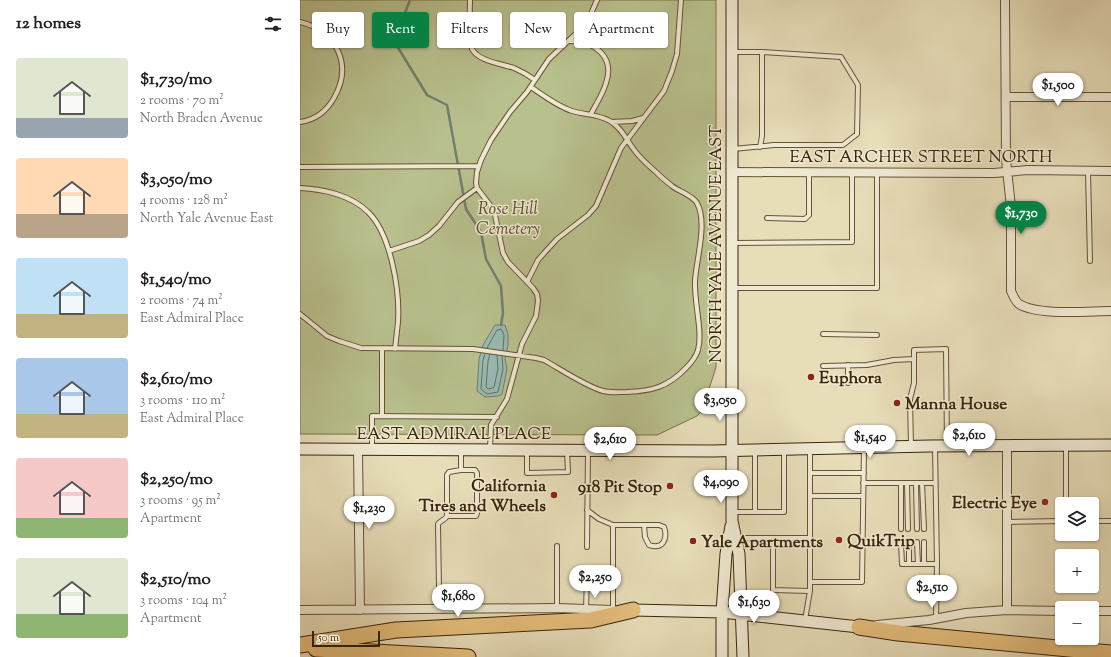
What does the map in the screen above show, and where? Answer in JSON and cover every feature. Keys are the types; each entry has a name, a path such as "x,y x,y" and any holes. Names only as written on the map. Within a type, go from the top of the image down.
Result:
{"highway":[{"path":"300,645 396,630 591,620 633,610"},
{"path":"859,627 898,633 1111,653"},
{"path":"300,648 468,657"}],"main road":[{"name":"NORTH YALE AVENUE EAST","path":"732,0 732,517"},
{"name":"EAST ADMIRAL PLACE","path":"300,449 732,450 911,446 1111,445"},
{"path":"732,517 739,554 743,657"},
{"path":"722,657 722,612 726,554 732,517"},
{"path":"633,610 722,612 859,627"}],"street":[{"path":"1005,0 1006,160 1011,207 1011,291 1018,304 1036,309 1047,311 1111,311"},
{"path":"1006,97 1111,97"},
{"name":"EAST ARCHER STREET NORTH","path":"731,172 1008,172 1028,170 1111,171"},
{"path":"1007,445 1007,610"},
{"path":"358,450 360,610"},
{"path":"300,610 450,608 633,610"},
{"path":"859,627 936,619 966,613 1007,610 1055,611"},
{"path":"1099,611 1111,611"}],"lane":[{"path":"470,0 471,40 474,53 486,59 522,71 535,80"},
{"path":"490,449 491,425 507,398 522,344 536,316 538,308 537,294 508,262 503,253 495,215 490,205 477,188 476,183 478,166 491,140 510,112 530,87 549,59 582,28 590,16 597,0"},
{"path":"527,282 538,260 546,251 588,215 596,206 621,148 664,90 672,71 679,40 681,0"},
{"path":"300,22 316,28 329,38 339,52 343,70 342,82 337,93 325,111 317,117 300,122"},
{"path":"569,40 583,41 595,47 602,53 608,65 606,83 591,114"},
{"path":"732,52 762,52 841,57 858,85 857,134 843,145 774,145 732,149"},
{"path":"760,146 762,136 762,52"},
{"path":"300,314 327,336 339,342 361,348 478,350 519,355 544,360 602,391 644,392 669,383 680,374 695,358 699,341 695,282 701,243 701,226 697,204 692,198 662,178 635,151 620,129 612,122 600,116 560,106 530,87"},
{"path":"612,122 632,121 643,118"},
{"path":"300,167 478,166"},
{"path":"1088,171 1090,261"},
{"path":"767,218 805,219 809,215 809,172"},
{"path":"732,243 852,242 852,172"},
{"path":"732,288 877,288 877,172"},
{"path":"300,188 313,189 334,194 358,204 368,211 375,219 389,251 394,277 398,321 395,349"},
{"path":"389,251 429,235 439,226 458,202 477,188"},
{"path":"823,334 877,335"},
{"path":"382,349 382,416"},
{"path":"911,446 910,399 914,383 914,350 946,349 947,446"},
{"path":"823,366 867,365 894,360 914,359"},
{"path":"848,366 848,383"},
{"path":"372,450 372,416 497,417"},
{"path":"1066,445 1066,497"},
{"path":"935,446 934,483 936,619"},
{"path":"810,582 862,582 864,447"},
{"path":"732,517 755,512 784,512 784,448"},
{"path":"805,621 810,591 810,448"},
{"path":"461,449 461,470"},
{"path":"755,449 755,512"},
{"path":"526,450 527,473 568,472 567,450"},
{"path":"587,547 588,450"},
{"path":"447,516 447,475 449,472 454,470 475,470 477,473 476,516 447,516 438,524 439,589 442,593 476,593"},
{"path":"810,473 864,473"},
{"path":"864,483 934,483"},
{"path":"901,483 901,530"},
{"path":"907,483 908,530"},
{"path":"916,483 917,530"},
{"path":"922,483 924,530"},
{"path":"810,496 863,496"},
{"path":"587,510 599,519 613,525 644,525 659,525 664,527 666,533 664,542 657,546 649,544 645,537 644,525"},
{"path":"1007,522 1055,521"},
{"path":"1099,521 1111,521"},
{"path":"613,525 613,610"},
{"path":"736,538 810,538"},
{"path":"773,538 773,590 810,591"},
{"path":"901,542 902,564 936,564"},
{"path":"909,542 909,564"},
{"path":"917,542 918,564"},
{"path":"924,542 924,564"},
{"path":"557,546 557,608"},
{"path":"586,578 586,609"},
{"path":"450,593 450,608"}],"green space":[{"name":"Rose Hill Cemetery","path":"300,0 716,0 716,367 702,411 697,416 657,435 300,434"}],"water":[{"path":"495,325 505,325 508,334 508,345 505,359 507,369 502,394 499,396 485,397 477,391 479,359 483,345"}],"waterway":[{"path":"410,0 394,41 427,95 447,105 466,209 481,232 486,259 501,286 503,313 501,325"}],"place":[{"name":"Euphora","path":"811,377"},
{"name":"Manna House","path":"897,403"},
{"name":"918 Pit Stop","path":"670,486"},
{"name":"California Tires and Wheels","path":"554,495"},
{"name":"Electric Eye","path":"1045,502"},
{"name":"QuikTrip","path":"839,540"},
{"name":"Yale Apartments","path":"693,541"}]}
